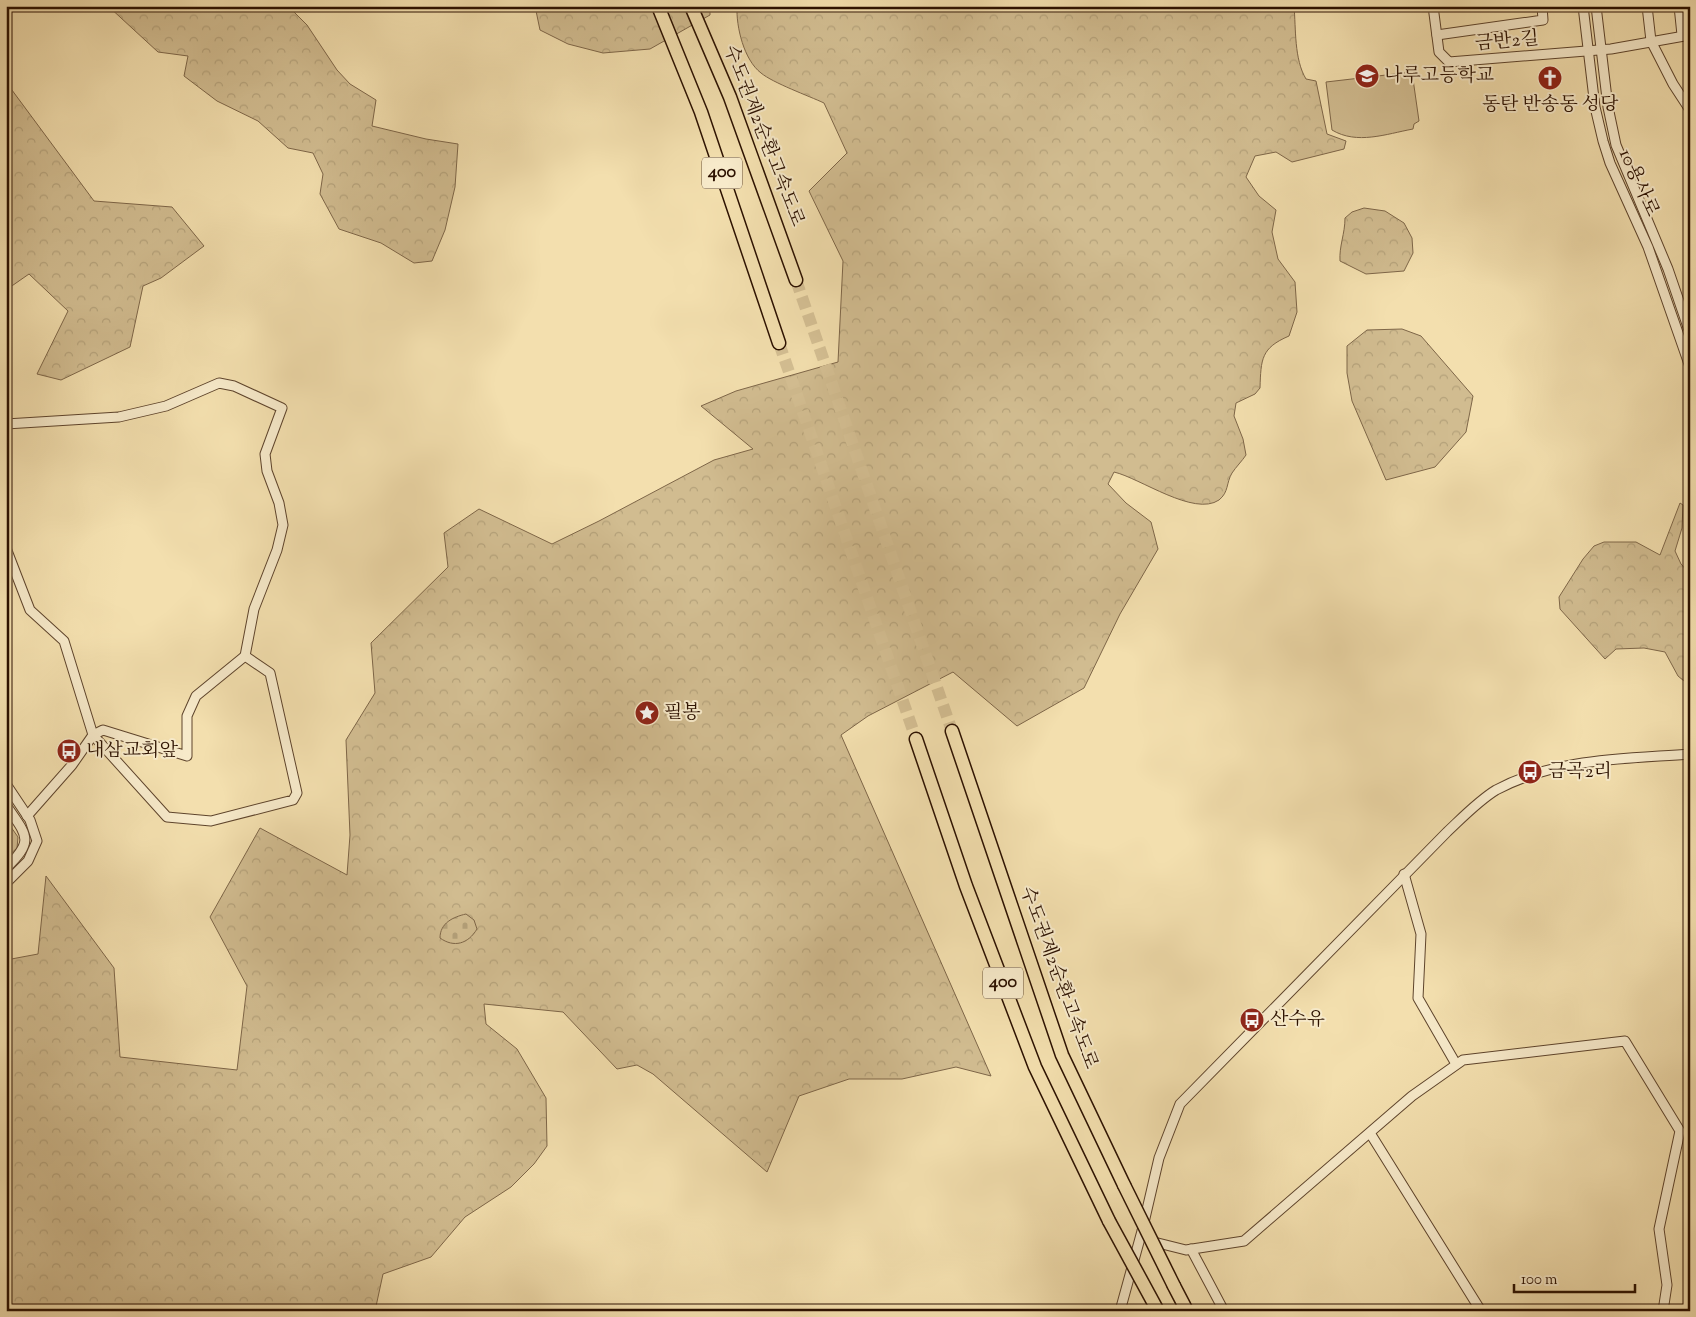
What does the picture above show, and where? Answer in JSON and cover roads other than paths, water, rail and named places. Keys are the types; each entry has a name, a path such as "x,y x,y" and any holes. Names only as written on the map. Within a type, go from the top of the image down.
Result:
{"highway":[{"name":"400","path":"658,6 701,112 779,343"},
{"name":"수도권제2순환고속도로","path":"691,6 734,106 796,280"},
{"name":"수도권제2순환고속도로","path":"952,731 1062,1055 1124,1186 1188,1311"},
{"name":"400","path":"916,739 966,886 1035,1067 1109,1220 1158,1311"}],"street":[{"name":"금반2길","path":"1433,6 1441,57 1449,62 1601,49 1686,35"},
{"name":"금반2길","path":"1437,35 1543,20 1542,6"},
{"name":"10용사로","path":"1583,6 1595,107 1603,141 1610,163 1648,247 1690,367"},
{"name":"10용사로","path":"1596,6 1608,107 1616,144 1668,270 1690,333"},
{"path":"1647,6 1651,41 1672,84 1690,110"},
{"path":"1679,6 1686,35"},
{"path":"6,424 119,417 166,406 220,383 234,386 282,408 265,454 267,472 280,503 283,525 277,550 254,610 245,656 196,696 188,716 187,756 103,730 93,735 72,765 27,816"},
{"path":"6,548 30,610 64,641 93,735 167,817 211,821 293,800 297,793 270,673 245,656"},
{"path":"1120,1311 1140,1239 1159,1158 1180,1104 1404,874 1480,801 1513,783 1554,767 1572,764 1690,754"},
{"path":"6,784 36,832 37,841 34,852 28,861 6,883"},
{"path":"6,805 26,840 25,848 6,868"},
{"path":"1404,874 1421,934 1418,998 1456,1064"},
{"path":"1140,1239 1191,1250 1244,1241 1412,1096 1463,1060 1624,1041 1680,1131 1660,1229 1667,1285 1663,1311"},
{"path":"1370,1134 1481,1311"},
{"path":"1191,1250 1224,1311"}],"tunnel":[{"path":"796,280 952,731"},
{"path":"779,343 916,739"}],"place":[{"name":"나루고등학교","path":"1367,76"},
{"name":"동탄 반송동 성당","path":"1550,78"},
{"name":"필봉","path":"647,713"},
{"name":"내삼교회앞","path":"69,751"},
{"name":"금곡2리","path":"1530,772"},
{"name":"산수유","path":"1252,1020"}]}
